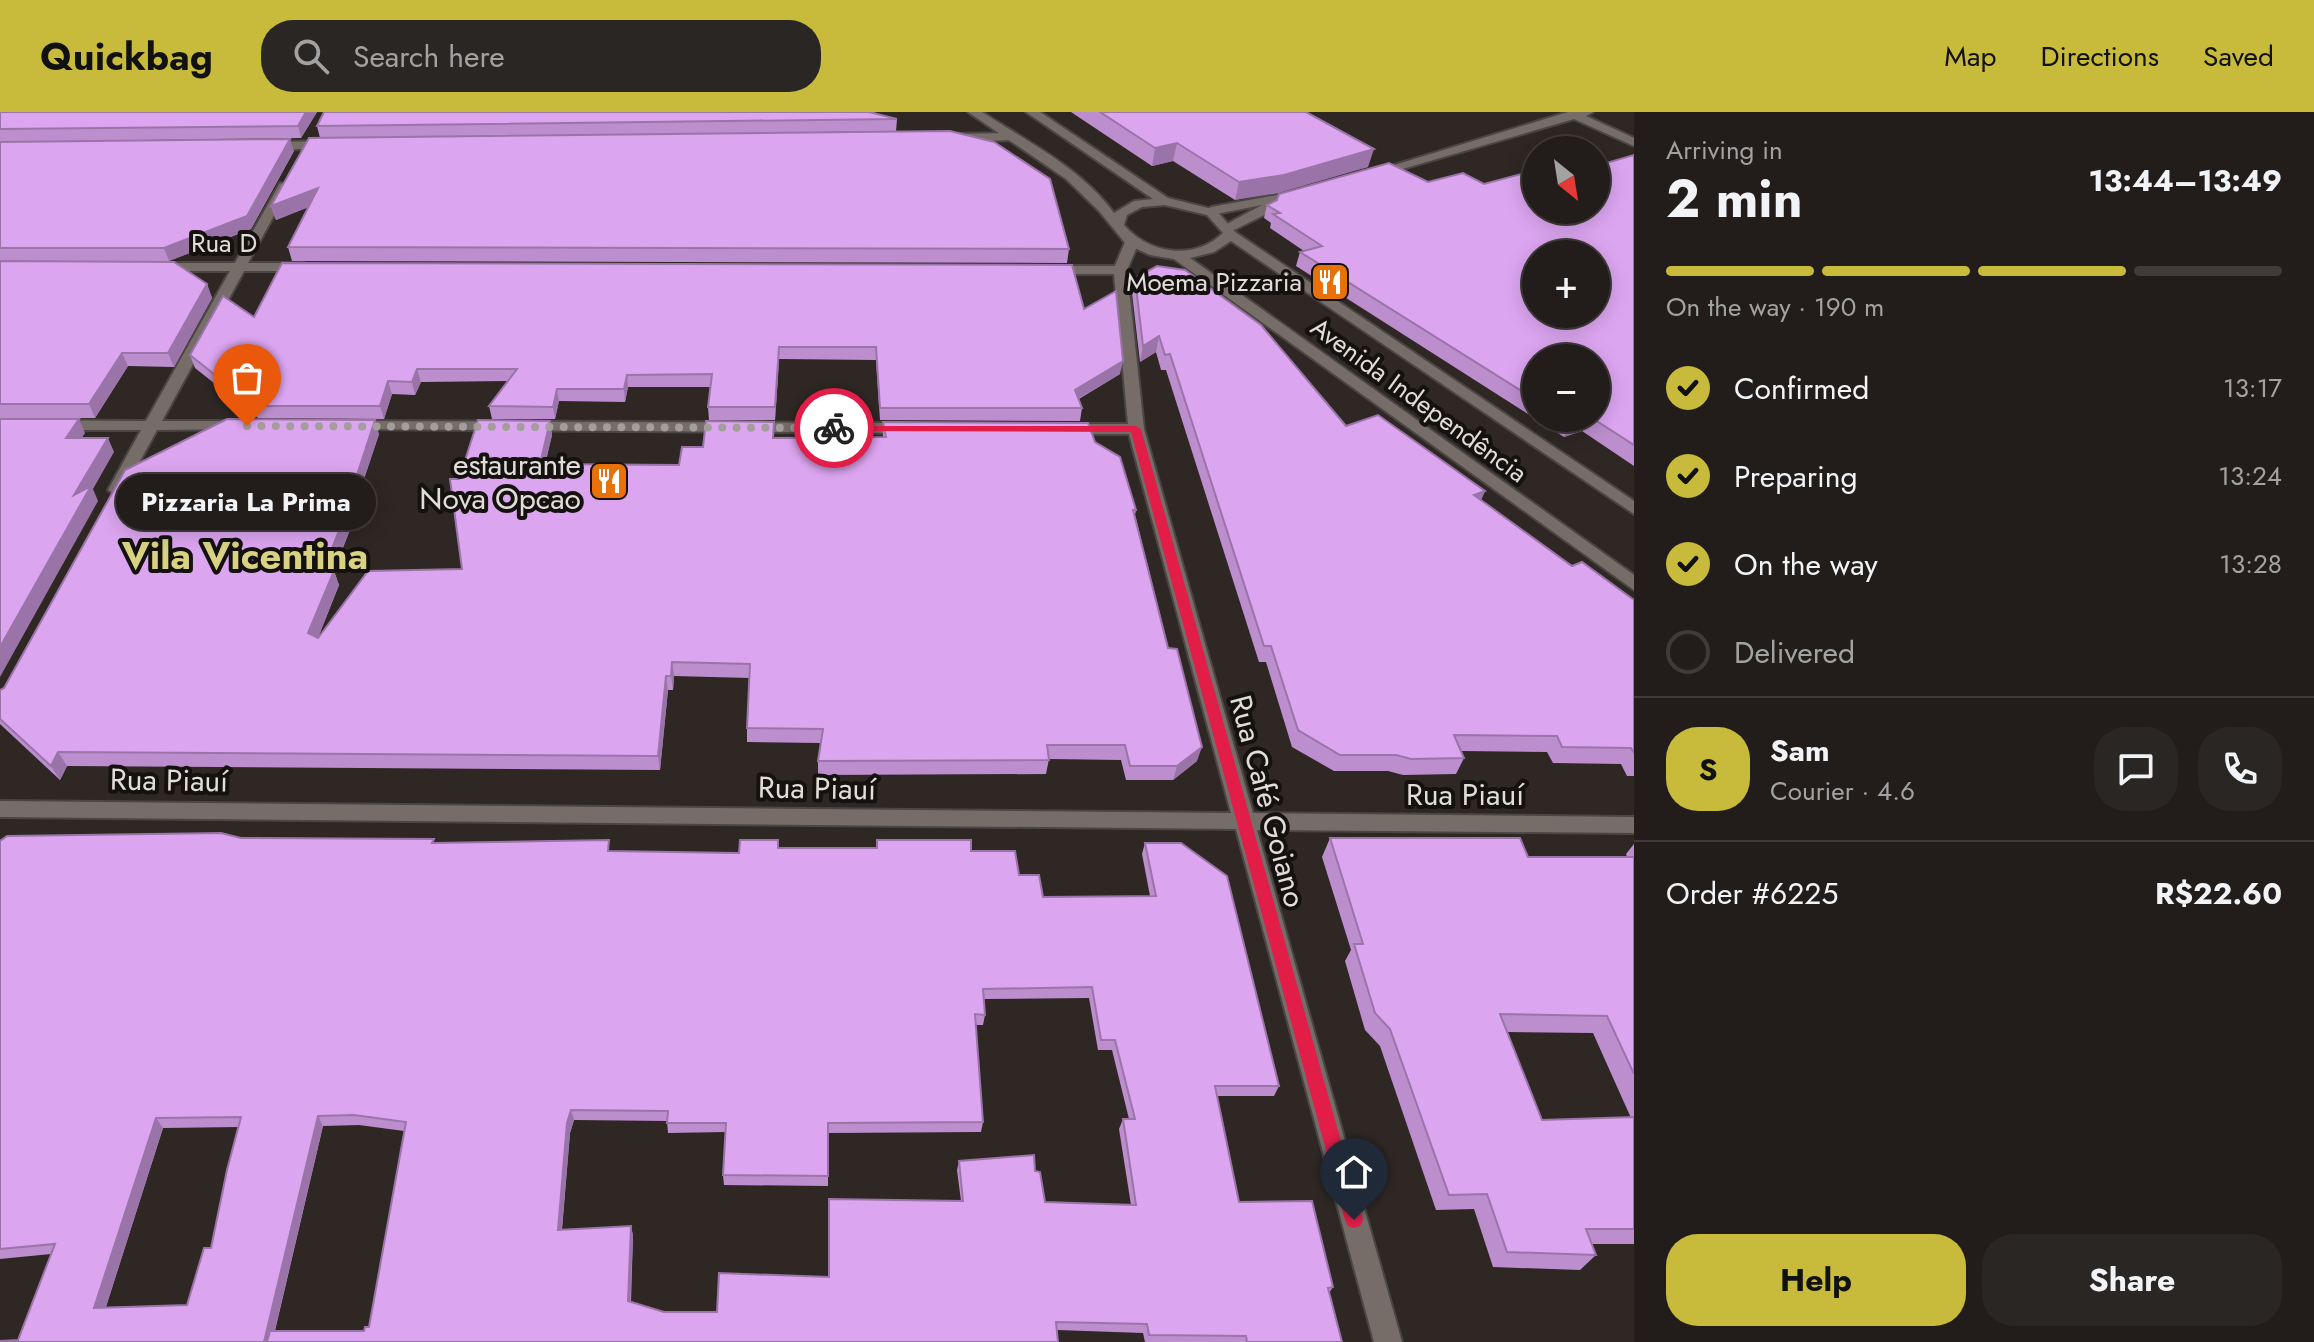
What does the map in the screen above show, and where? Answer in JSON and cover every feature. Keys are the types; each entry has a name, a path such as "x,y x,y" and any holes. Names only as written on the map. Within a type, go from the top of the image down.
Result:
{"street":[{"path":"974,112 1081,184 1103,203 1117,226 1132,242 1152,250 1176,254 1203,253 1222,245 1229,231 1281,200"},
{"path":"1032,112 1165,201"},
{"path":"1354,179 1577,113 1634,142"},
{"path":"106,508 319,123"},
{"path":"933,138 1012,137"},
{"path":"260,146 299,159 353,145"},
{"path":"1117,226 1121,213 1139,204 1165,201 1211,211 1310,192"},
{"name":"Avenida Independência","path":"1211,211 1226,222 1229,231 1634,509"},
{"path":"1025,269 1120,270 1132,242"},
{"name":"Avenida Independência","path":"1176,254 1634,584"},
{"name":"Rua D","path":"144,267 318,267"},
{"name":"Rua Café Goiano","path":"1120,270 1136,429 1388,1342"},
{"path":"0,425 263,426"},
{"path":"342,426 929,428"},
{"path":"1041,429 1136,429"},
{"name":"Rua Piauí","path":"0,809 1634,825"}],"building":[{"path":"0,112 306,112 298,126 0,129"},
{"path":"324,112 869,112 897,119 317,126"},
{"path":"1100,112 1306,112 1374,149 1284,175 1239,182 1177,143 1155,148"},
{"path":"950,131 994,142 1050,179 1069,249 288,247 318,188 271,206 309,138"},
{"path":"290,139 247,216 164,248 0,248 0,142"},
{"path":"1634,155 1634,445 1610,430 1610,344 1522,344 1522,391 1300,252 1322,246 1273,214 1280,213 1267,205 1277,200 1279,194 1389,163 1428,182 1463,173 1484,184 1522,174 1522,224 1610,224 1610,162"},
{"path":"0,261 174,262 207,284 168,353 122,353 89,404 0,404"},
{"path":"282,263 1072,265 1084,309 1116,291 1123,361 1075,390 1082,408 880,408 876,347 779,347 775,407 708,407 712,374 627,375 624,389 557,389 553,407 489,406 517,369 417,369 412,382 388,381 380,406 254,406 190,355 223,296 254,317"},
{"path":"1157,266 1185,270 1261,325 1346,426 1378,415 1485,491 1474,495 1572,566 1582,562 1634,600 1634,753 1631,748 1562,747 1557,736 1454,735 1464,758 1340,755 1298,730 1271,646 1264,646 1170,354 1165,355 1159,336 1143,346 1135,278"},
{"path":"0,419 79,419 66,438 108,438 74,495 91,486 0,647"},
{"path":"227,419 375,420 357,475 361,475 323,571 334,571 308,633 318,638 368,571 462,569 450,479 459,479 478,420 550,421 540,464 679,465 682,447 703,447 706,421 774,422 773,438 886,437 883,422 1088,423 1095,442 1120,457 1136,510 1133,510 1168,648 1177,649 1202,747 1177,766 1130,766 1125,745 1047,745 1049,760 818,761 823,729 747,728 750,664 672,662 671,676 666,676 658,756 58,752 51,766 0,719 0,690 4,688 125,470"},
{"path":"221,833 241,838 434,839 432,843 609,840 608,851 739,853 740,840 778,840 778,848 877,848 877,840 971,840 971,851 1015,851 1019,875 1039,875 1043,897 1156,896 1145,843 1181,843 1227,876 1279,1086 1215,1086 1239,1202 1312,1201 1333,1287 1328,1288 1342,1342 1247,1342 1246,1336 1149,1335 1147,1324 1056,1322 1058,1342 267,1342 270,1331 364,1331 365,1327 369,1327 406,1122 354,1115 318,1116 264,1342 0,1342 18,1340 55,1244 0,1249 0,841 7,836","holes":["1092,987 1101,1040 1115,1040 1135,1119 1123,1119 1136,1205 1045,1202 1040,1172 1035,1171 1034,1155 959,1161 963,1201 829,1199 829,1277 719,1273 717,1312 664,1312 628,1301 631,1226 558,1230 567,1123 571,1110 668,1111 667,1123 726,1123 723,1175 828,1176 828,1123 983,1122 975,1014 985,1015 983,989","241,1117 211,1248 204,1248 187,1305 94,1308 156,1118"]},
{"path":"1330,838 1520,838 1528,857 1634,857 1634,1074 1607,1016 1500,1014 1542,1120 1634,1117 1634,1229 1586,1229 1596,1255 1507,1252 1487,1194 1449,1195 1390,1029 1375,1013 1354,944 1363,944"}],"way so far":[{"path":"247,426 834,428"}],"place":[{"name":"Moema Pizzaria","path":"1330,282"},
{"name":"Pizzaria La Prima","path":"247,426"},
{"name":"estaurante Nova Opcao","path":"609,481"}],"district":[{"name":"Vila Vicentina","path":"245,555"}],"route":[{"path":"834,428 1136,429 1354,1220"}]}
